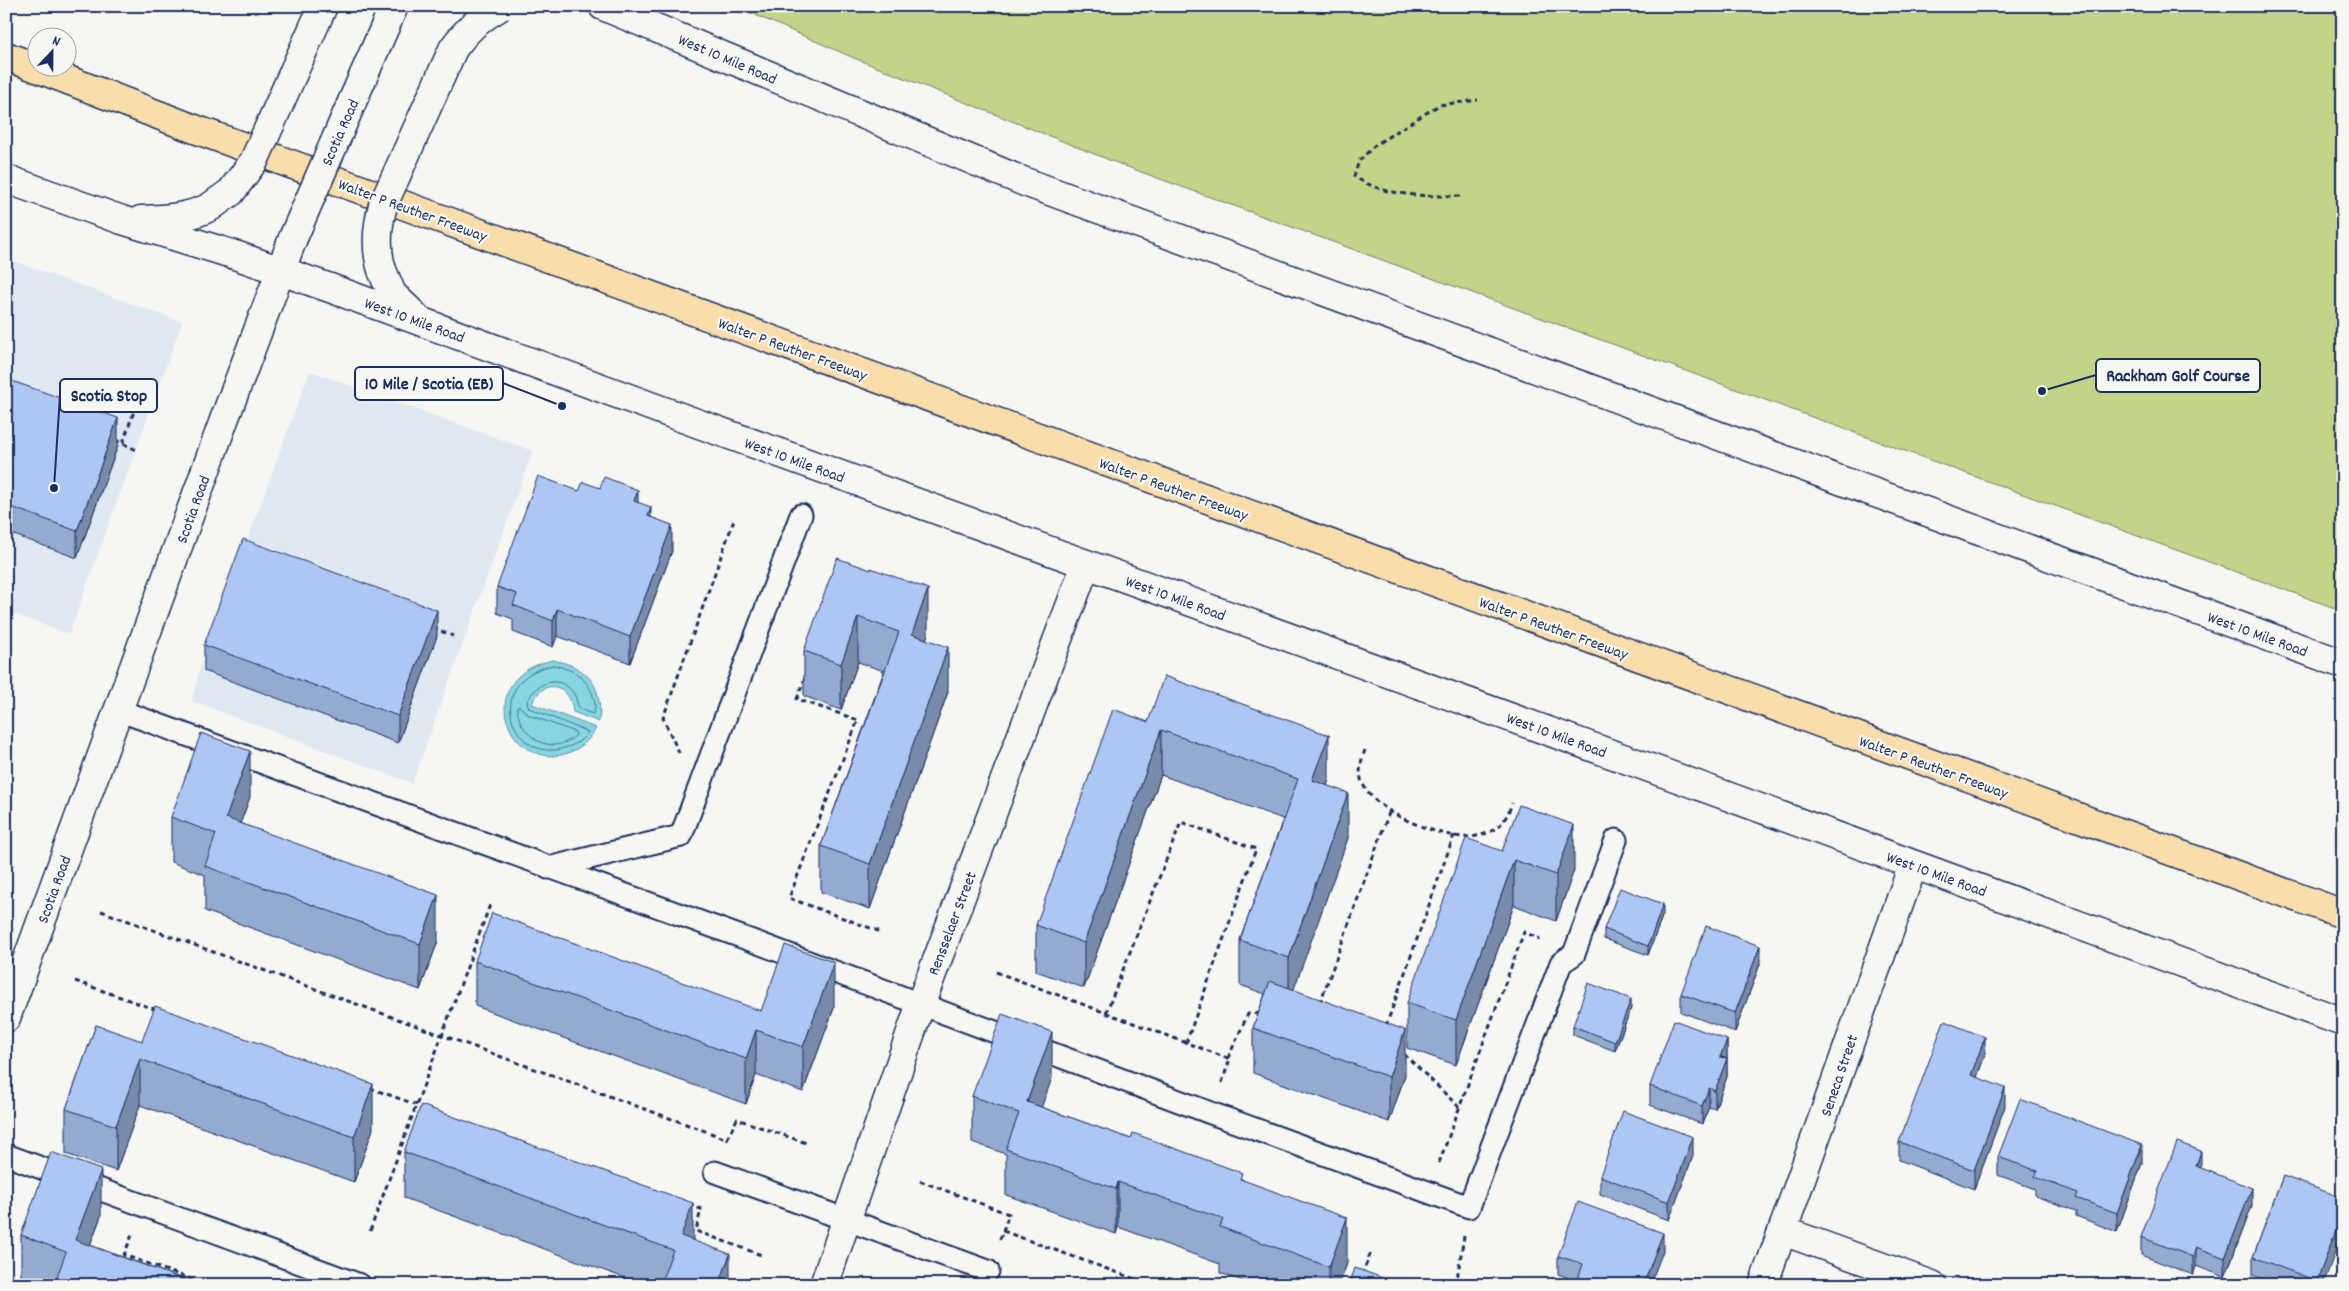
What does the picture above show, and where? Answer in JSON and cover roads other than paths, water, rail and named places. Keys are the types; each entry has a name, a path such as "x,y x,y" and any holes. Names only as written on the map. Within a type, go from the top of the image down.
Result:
{"highway":[{"name":"Walter P Reuther Freeway","path":"6,56 313,172 2343,914"}],"main road":[{"path":"122,220 179,218 197,214 231,192 254,161 323,6"},
{"name":"Scotia Road","path":"6,1018 280,270 394,6"},
{"path":"424,323 392,294 382,270 378,258 377,241 382,205 453,49 466,30 482,16 501,6"},
{"name":"West 10 Mile Road","path":"603,6 1025,182 2343,664"},
{"name":"West 10 Mile Road","path":"6,179 122,220 280,270 2343,1022"},
{"name":"Rensselaer Street","path":"824,1285 921,1003 1086,564"},
{"name":"Seneca Street","path":"1763,1285 1913,865"},
{"path":"1783,1230 1932,1285"}],"lane":[{"path":"548,868 681,836 801,514"},
{"path":"118,710 921,1003 1208,1112 1469,1207 1561,963 1574,954 1616,840"},
{"path":"6,1155 360,1285"},
{"path":"715,1172 988,1271"}],"water":[{"path":"553,660 576,668 591,680 596,688 600,709 599,722 573,712 567,695 556,687 549,687 537,695 532,704 596,728 588,740 577,749 568,753 547,756 529,750 515,737 507,721 505,702 512,685 527,670"}],"place":[{"name":"Rackham Golf Course","path":"2042,391"},
{"name":"10 Mile / Scotia (EB)","path":"562,406"},
{"name":"Scotia Stop","path":"54,488"}]}
